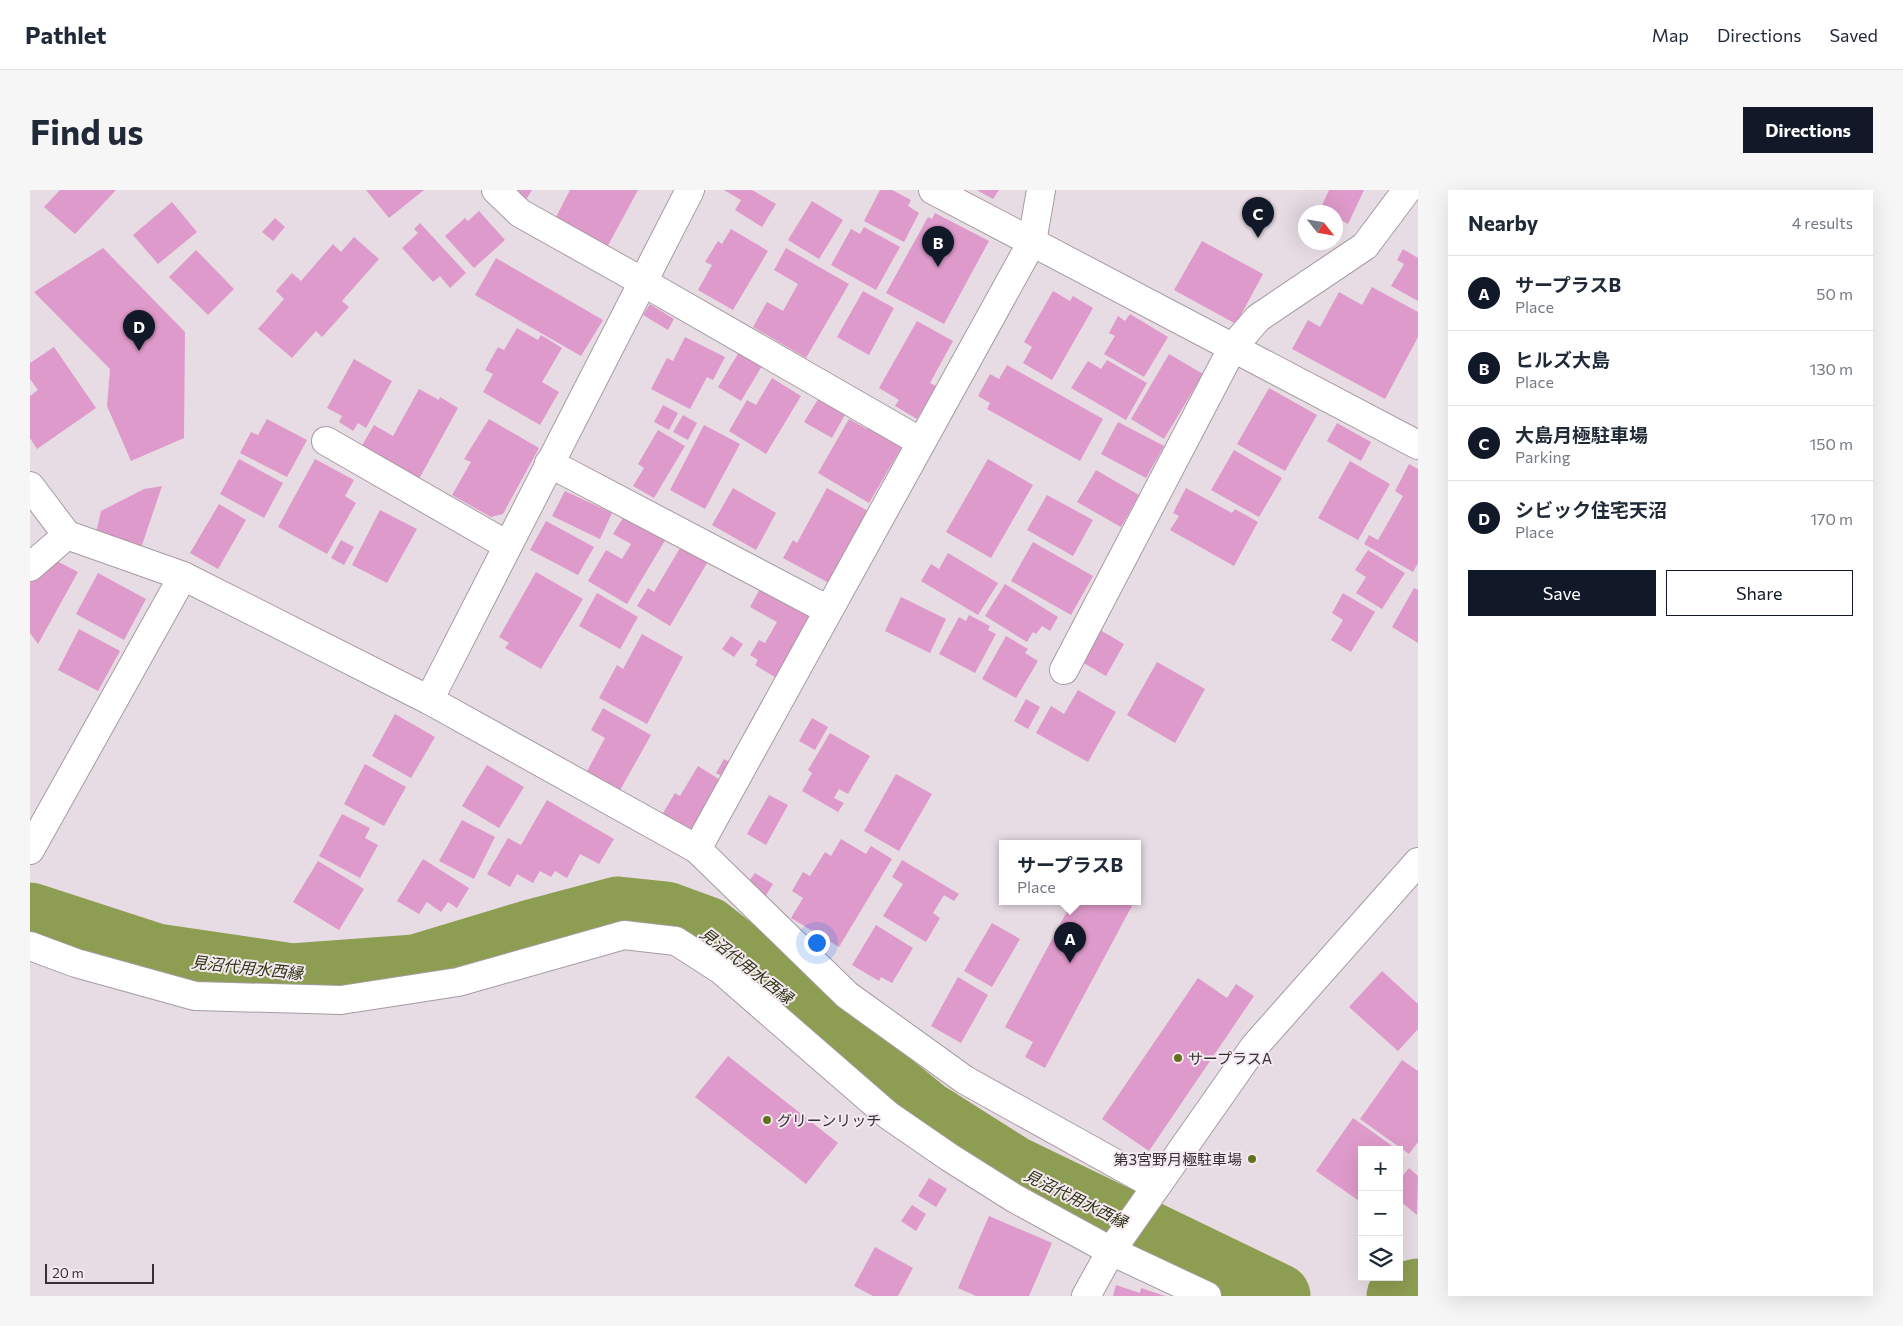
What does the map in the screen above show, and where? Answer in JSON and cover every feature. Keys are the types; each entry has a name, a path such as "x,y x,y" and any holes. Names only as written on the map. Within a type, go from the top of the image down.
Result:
{"street":[{"path":"496,190 520,213 644,282 921,442"},
{"path":"429,700 690,190"},
{"path":"933,190 1418,444"},
{"path":"697,849 1032,242 1041,190"},
{"path":"1064,670 1233,347 1258,318 1365,246 1407,190"},
{"path":"326,441 507,545"},
{"path":"549,463 828,610"},
{"path":"30,486 67,535 183,576 429,700 697,849 847,995 965,1080 1156,1186"},
{"path":"30,567 67,535"},
{"path":"30,850 183,576"},
{"path":"1086,1296 1111,1252 1254,1047 1418,862"},
{"path":"30,946 76,963 195,996 341,1000 458,982 624,935 676,941 721,970 888,1115 949,1157 1014,1198 1111,1252 1207,1296"}],"building":[{"path":"60,190 116,190 75,234 44,207"},
{"path":"366,190 424,190 389,218"},
{"path":"505,190 532,190 524,203"},
{"path":"570,190 638,190 605,251 553,223"},
{"path":"724,190 752,190 776,204 762,227 735,210 741,200"},
{"path":"880,190 892,190 911,200 908,206 919,213 904,242 864,221"},
{"path":"977,190 999,190 993,199"},
{"path":"1329,190 1364,190 1348,224 1343,221 1343,205 1322,205"},
{"path":"812,201 843,220 819,259 788,240"},
{"path":"172,202 197,232 158,264 133,235"},
{"path":"479,211 505,240 474,268 445,236 465,218 468,221"},
{"path":"935,213 989,241 944,324 886,293 928,217 932,219"},
{"path":"275,218 285,227 273,241 262,232"},
{"path":"420,223 466,273 450,288 440,276 433,282 402,248 418,233 414,229"},
{"path":"864,227 900,247 876,290 831,265 851,229 860,234"},
{"path":"731,229 768,251 733,310 698,290 712,265 705,262 718,241 722,244"},
{"path":"354,237 379,259 342,301 349,307 322,337 316,331 292,358 258,329 284,299 276,291 292,273 301,281 333,244 341,252"},
{"path":"1202,241 1263,274 1236,324 1174,290"},
{"path":"103,248 185,332 184,438 131,461 107,406 110,369 34,292"},
{"path":"786,248 849,284 806,358 753,327 767,302 783,311 798,284 774,270"},
{"path":"1403,249 1418,258 1418,301 1391,286 1404,264 1397,260"},
{"path":"196,250 234,289 208,315 169,277"},
{"path":"496,258 603,320 581,356 475,295"},
{"path":"1372,287 1418,312 1418,337 1385,399 1292,349 1308,320 1320,327 1339,292 1362,305"},
{"path":"863,291 894,308 869,355 837,337"},
{"path":"1053,291 1070,301 1073,296 1093,308 1052,380 1023,363 1032,347 1024,342"},
{"path":"650,304 674,319 668,330 643,315"},
{"path":"1130,314 1168,337 1144,377 1104,354 1115,336 1109,333 1118,316 1125,321"},
{"path":"917,321 953,341 930,383 936,386 917,419 895,406 899,400 879,388"},
{"path":"517,328 538,340 541,335 562,348 542,382 559,392 540,425 483,392 493,374 485,370 498,347 504,350"},
{"path":"685,337 725,357 713,380 707,377 690,409 651,389 667,358 673,361"},
{"path":"54,347 96,408 37,449 30,438 30,396 38,390 30,379 30,363"},
{"path":"739,352 762,366 741,401 718,387"},
{"path":"1169,354 1203,374 1164,439 1131,419"},
{"path":"354,359 392,381 366,428 358,423 353,431 339,422 342,416 327,408"},
{"path":"1107,360 1147,383 1126,420 1071,388 1088,361 1101,369"},
{"path":"1007,365 1103,419 1080,461 987,409 990,403 978,396 990,374 999,379"},
{"path":"772,378 801,396 766,454 729,431 747,400 756,405"},
{"path":"1269,388 1317,415 1285,471 1237,444"},
{"path":"419,389 439,400 440,397 458,408 419,479 361,447 374,425 393,436"},
{"path":"820,396 847,411 832,438 804,422"},
{"path":"663,405 678,413 669,430 654,422"},
{"path":"683,415 697,423 688,440 673,432"},
{"path":"267,419 307,440 287,477 240,453 251,432 258,435"},
{"path":"489,419 539,448 503,514 491,517 452,495 471,462 464,459"},
{"path":"849,419 867,429 869,423 904,443 869,503 818,473"},
{"path":"1118,422 1164,446 1146,478 1101,454"},
{"path":"1337,423 1371,442 1361,461 1327,441"},
{"path":"704,425 740,444 705,509 670,490"},
{"path":"658,430 685,446 654,498 633,486 644,468 638,464"},
{"path":"1234,450 1282,478 1259,517 1211,490"},
{"path":"239,459 283,483 264,518 220,494"},
{"path":"315,459 354,480 345,496 356,503 327,554 278,527"},
{"path":"988,459 1033,485 991,558 946,532"},
{"path":"1350,461 1390,484 1358,540 1318,518"},
{"path":"1409,464 1418,469 1418,563 1413,572 1364,544 1369,535 1378,540 1403,496 1395,491"},
{"path":"1096,470 1139,495 1121,527 1077,502"},
{"path":"162,486 141,548 96,533 101,511 144,489"},
{"path":"733,488 776,513 756,550 712,525"},
{"path":"827,488 868,511 829,583 783,558 793,540 797,543"},
{"path":"1186,488 1232,513 1235,509 1258,522 1234,566 1170,530 1179,516 1173,513"},
{"path":"565,491 612,513 600,539 552,516"},
{"path":"1047,495 1093,520 1073,556 1027,530"},
{"path":"219,504 246,520 218,569 190,553"},
{"path":"380,510 417,529 387,583 352,565"},
{"path":"626,513 667,537 627,604 588,581 606,550 622,559 631,544 613,534"},
{"path":"546,521 594,547 578,575 530,550"},
{"path":"341,540 354,547 344,565 331,558"},
{"path":"1033,542 1093,576 1071,615 1011,581"},
{"path":"680,548 707,563 670,626 637,606 648,588 654,592"},
{"path":"1368,550 1405,573 1382,609 1356,593 1366,577 1355,570"},
{"path":"948,553 998,583 978,615 921,581 931,564 939,569"},
{"path":"55,560 78,572 38,644 30,633 30,583"},
{"path":"536,572 583,599 541,669 505,648 509,643 499,637"},
{"path":"98,573 146,599 124,640 76,614"},
{"path":"1005,584 1058,617 1050,631 1042,626 1036,634 1033,632 1027,642 985,616"},
{"path":"762,585 815,616 778,679 755,665 758,660 750,655 759,640 765,643 777,622 750,607"},
{"path":"1414,588 1418,590 1418,643 1392,627"},
{"path":"597,593 638,617 620,649 579,626"},
{"path":"1343,593 1375,612 1351,652 1331,640 1343,620 1332,613"},
{"path":"901,597 946,619 930,653 885,631"},
{"path":"969,615 990,626 988,630 996,634 975,673 939,654 959,617 966,621"},
{"path":"79,629 120,651 98,691 58,670"},
{"path":"1100,630 1124,644 1106,676 1082,662"},
{"path":"642,634 683,657 647,724 599,698 617,665 623,669"},
{"path":"731,636 743,644 734,657 722,649"},
{"path":"1006,636 1028,649 1025,653 1038,661 1016,698 982,679"},
{"path":"1157,662 1205,689 1175,743 1127,715"},
{"path":"1078,690 1116,712 1088,762 1036,733 1051,706 1064,714"},
{"path":"1026,699 1040,707 1028,729 1014,721"},
{"path":"603,708 651,735 619,792 586,773 605,738 591,730"},
{"path":"395,714 435,737 411,778 372,756"},
{"path":"812,718 828,727 815,750 799,741"},
{"path":"830,733 870,756 848,794 839,789 834,798 844,803 838,812 802,791 812,773 808,770"},
{"path":"724,759 738,767 730,781 716,773"},
{"path":"365,764 406,787 384,826 344,804"},
{"path":"487,765 524,787 499,828 462,806"},
{"path":"698,766 727,784 690,844 657,823 675,793 680,796"},
{"path":"896,774 932,794 899,851 864,831"},
{"path":"769,795 788,805 766,845 747,834"},
{"path":"547,800 614,839 599,864 580,854 567,878 555,871 551,877 540,871 533,883 517,874 510,887 487,874 508,838 521,845"},
{"path":"342,814 370,828 365,838 378,845 360,878 319,856"},
{"path":"462,820 495,837 474,879 439,861"},
{"path":"841,839 866,854 871,846 892,859 839,947 791,918 803,898 792,891 803,872 810,876 825,852 831,856"},
{"path":"423,859 469,888 457,908 448,902 441,912 427,902 419,914 397,901"},
{"path":"902,860 959,894 954,901 944,895 933,913 940,918 926,942 883,916 903,884 892,877"},
{"path":"318,861 364,889 339,930 293,902"},
{"path":"755,873 773,884 765,897 746,885"},
{"path":"1070,905 1132,905 1045,1068 1025,1057 1033,1042 1005,1027"},
{"path":"992,923 1020,939 992,987 964,971"},
{"path":"876,925 913,948 892,983 881,977 879,981 852,965"},
{"path":"1382,971 1418,1004 1418,1029 1398,1051 1349,1007"},
{"path":"958,977 988,995 961,1043 931,1026"},
{"name":"サープラスA","path":"1198,978 1227,998 1236,984 1254,996 1149,1151 1102,1119"},
{"name":"グリーンリッチ","path":"728,1056 838,1143 806,1184 695,1097"},
{"path":"1402,1060 1418,1071 1418,1142 1409,1154 1403,1150 1403,1146 1398,1146 1360,1119"},
{"path":"1353,1118 1392,1146 1358,1146 1358,1200 1316,1171"},
{"path":"1409,1168 1418,1176 1417,1215 1403,1203 1403,1175"},
{"path":"929,1178 947,1189 936,1207 918,1196"},
{"path":"912,1205 926,1214 916,1231 901,1221"},
{"path":"989,1216 1052,1243 1029,1296 976,1296 958,1288"},
{"path":"875,1247 913,1268 898,1296 873,1296 854,1286"},
{"path":"1116,1285 1140,1293 1141,1288 1165,1296 1113,1296"}],"waterway":[{"name":"見沼代用水西縁","path":"30,915 156,956 292,976 415,967 528,933 618,909 666,914 707,929 778,985 842,1045 926,1113 1013,1168 1278,1296"},
{"name":"見沼代用水西縁","path":"1399,1296 1418,1291"}],"place":[{"name":"大島月極駐車場","path":"1258,238"},
{"name":"ヒルズ大島","path":"938,267"},
{"name":"シビック住宅天沼","path":"139,351"},
{"name":"サープラスB","path":"1070,963"},
{"name":"サープラスA","path":"1178,1058"},
{"name":"グリーンリッチ","path":"767,1120"},
{"name":"第3宮野月極駐車場","path":"1252,1159"}]}
